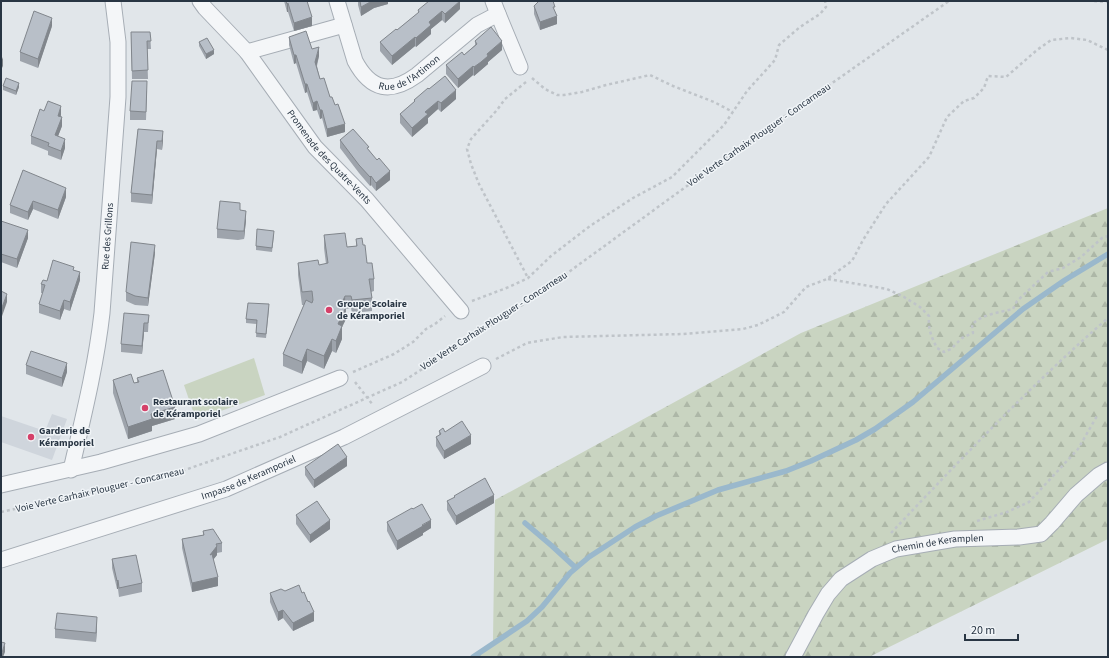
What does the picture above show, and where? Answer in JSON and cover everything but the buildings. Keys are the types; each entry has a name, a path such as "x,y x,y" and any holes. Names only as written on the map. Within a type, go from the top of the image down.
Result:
{"street":[{"name":"Rue des Grillons","path":"71,470 94,370 102,313 118,97 118,42 113,1"},
{"name":"Promenade des Quatre-Vents","path":"200,1 247,52 314,147 367,200 460,309"},
{"name":"Rue de l'Artimon","path":"337,1 355,61 365,77 374,84 390,87 408,82 477,25 495,8 520,68"},
{"path":"247,52 344,25"},
{"name":"Impasse de Keramporiel","path":"1,560 226,489 344,437 483,366"},
{"path":"1,485 71,470 199,434 344,376"},
{"name":"Chemin de Keramplen","path":"793,657 828,594 841,579 872,559 896,549 955,539 1019,537 1041,534 1076,495 1108,470"}],"path":[{"path":"382,417 344,376 394,354 413,342 426,329 490,293 509,287 528,278 551,256 590,226 633,198 672,177 724,125 747,91 775,60 779,45 800,27 820,14 826,7 825,1"},
{"name":"Voie Verte Carhaix Plouguer - Concarneau","path":"1,512 173,474 280,437 402,382 534,298 724,159 949,1"},
{"path":"1094,1 1108,2"},
{"path":"483,366 527,344 563,337 683,334 743,329 758,325 784,312 806,287 827,279 852,261 863,240 886,204 930,157 947,117 964,100 974,98 984,88 988,76 1006,78 1037,50 1051,40 1071,38 1087,40 1108,50"},
{"path":"528,278 479,184 467,149 471,140 505,99 532,78 545,89 557,95 564,95 650,75 714,102 733,112"},
{"path":"827,279 887,289 910,300 929,316 928,328 936,348 944,352 951,349 962,338 973,333 972,325 975,321 986,316 1013,309 1017,301 1048,272 1063,268 1081,258 1102,238 1108,236"},
{"path":"888,537 1032,388 1108,318"},
{"path":"975,522 1007,512 1029,502 1078,450 1097,416"}],"shaded area":[{"name":"Garderie de Kéramporiel","path":"52,414 67,419 52,460 1,442 1,416 45,431"}],"green space":[{"path":"1108,208 1108,539 869,657 474,657 493,641 495,500 801,333"},
{"path":"254,358 265,395 196,420 184,385"}],"waterway":[{"path":"473,657 527,621 542,607 570,573 589,557 635,527 656,516 718,490 786,471 856,440 875,429 913,402 1023,309 1065,280 1108,254"},
{"path":"525,523 576,568"}],"place":[{"name":"Groupe Scolaire de Kéramporiel","path":"329,310"},
{"name":"Restaurant scolaire de Kéramporiel","path":"145,408"},
{"name":"Garderie de Kéramporiel","path":"31,437"}]}
